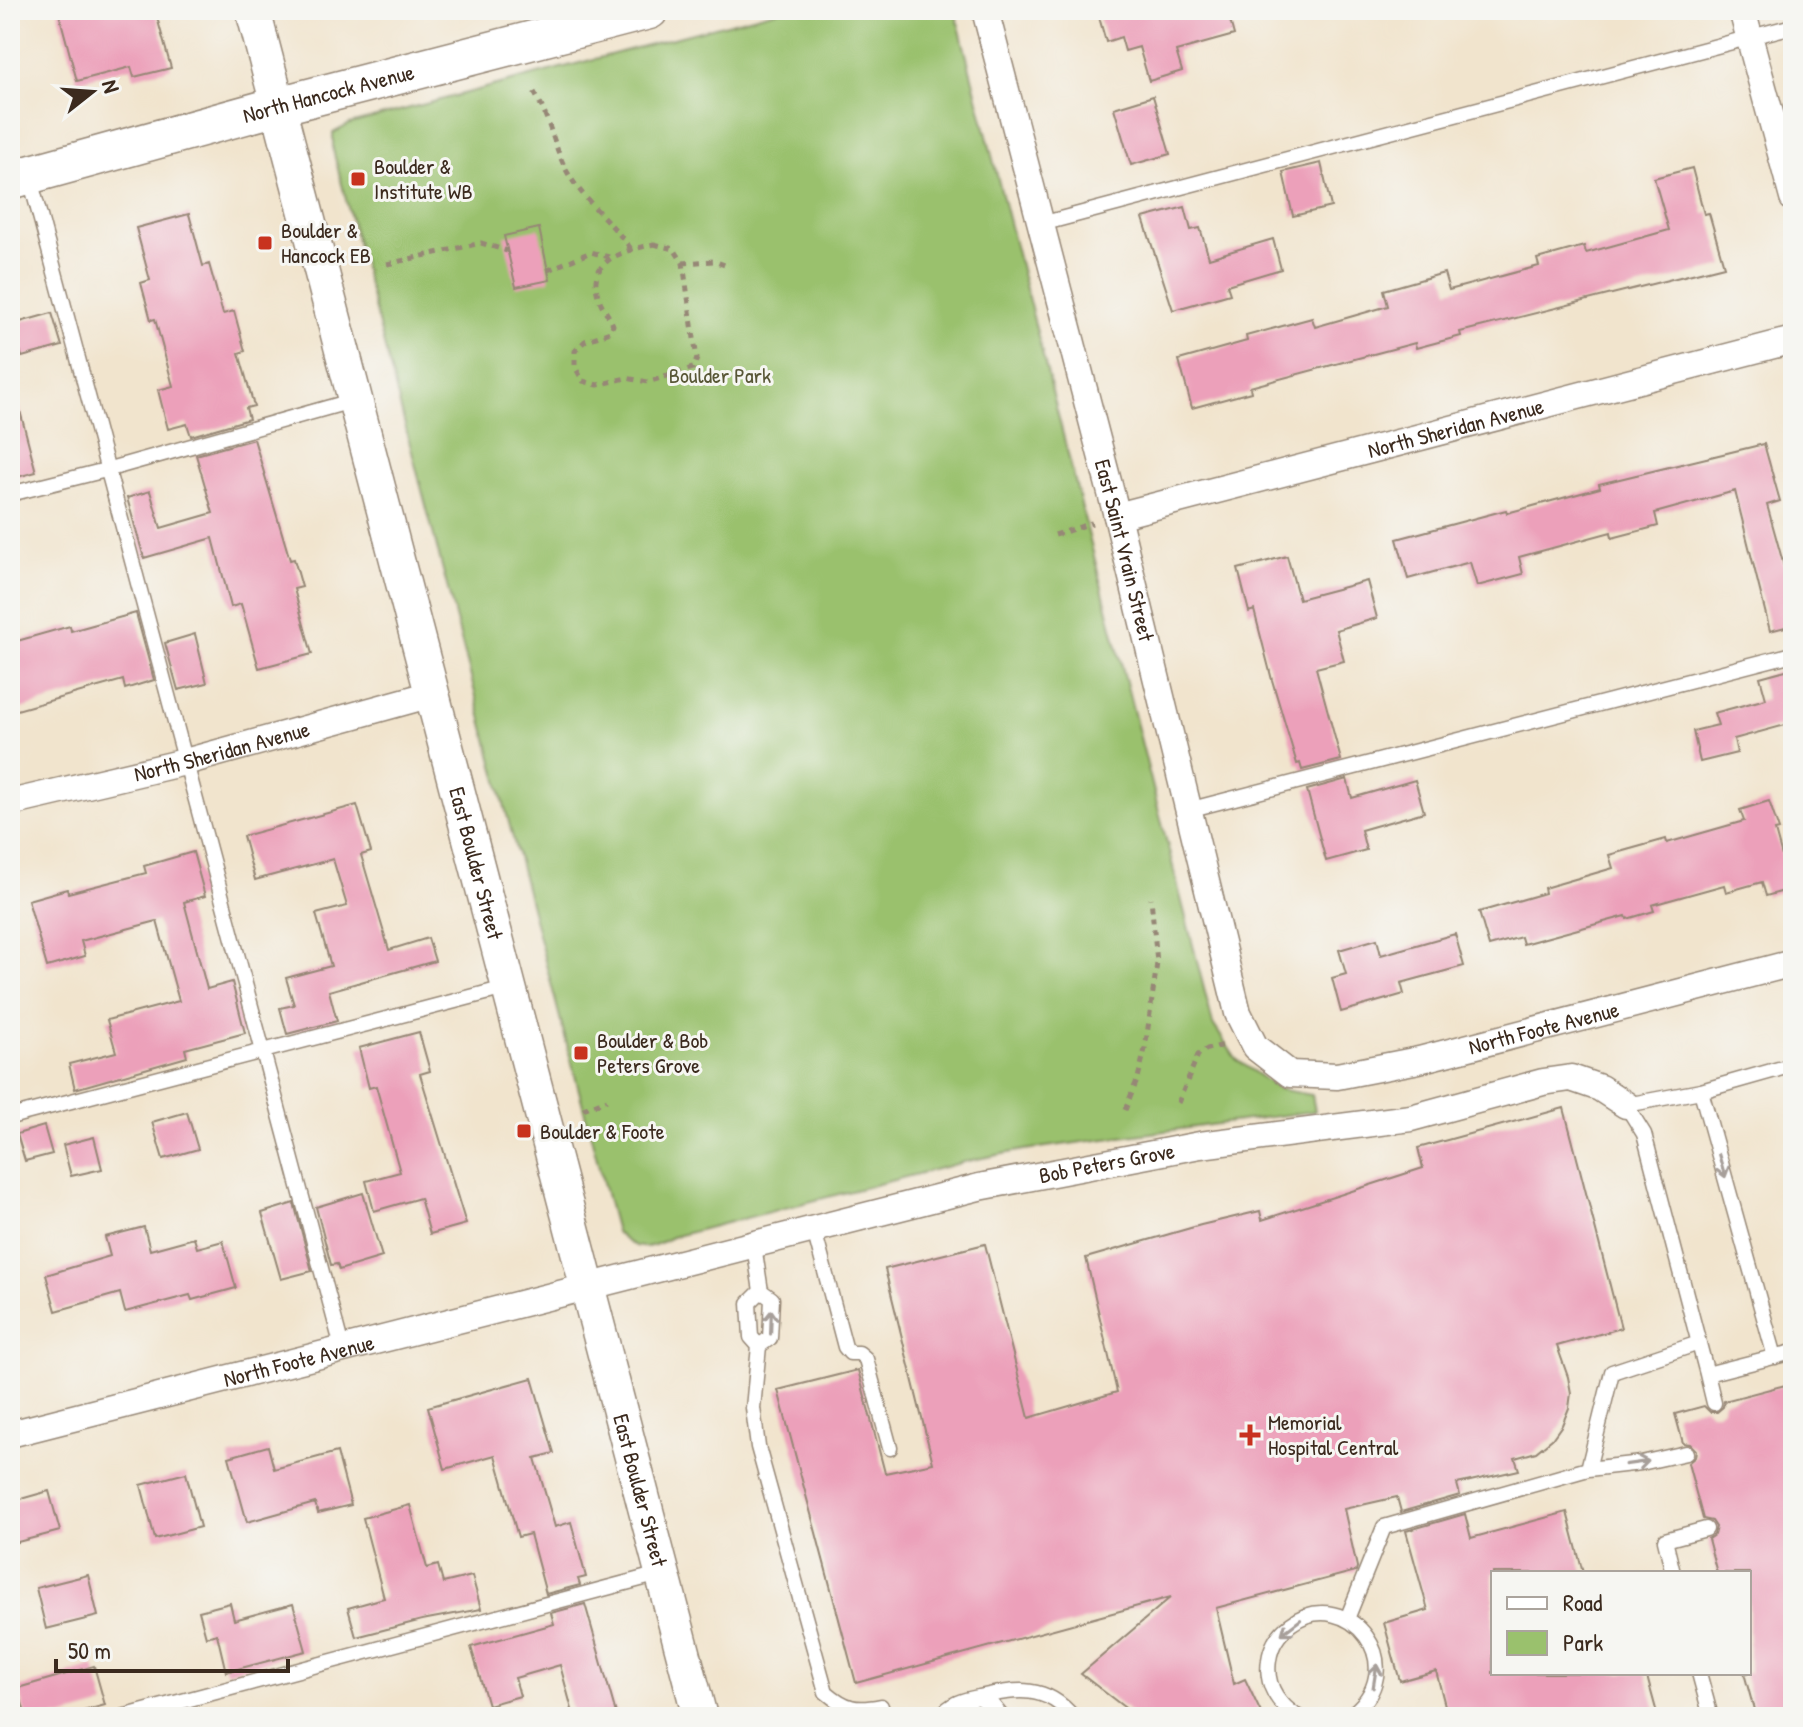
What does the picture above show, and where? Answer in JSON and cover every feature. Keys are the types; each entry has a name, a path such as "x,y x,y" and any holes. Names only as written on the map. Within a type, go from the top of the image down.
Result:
{"main road":[{"name":"North Hancock Avenue","path":"20,177 549,29 649,10"}],"street":[{"name":"East Boulder Street","path":"253,10 700,1717"},
{"name":"East Saint Vrain Street","path":"985,10 1117,516 1238,1013 1255,1047 1290,1074"},
{"path":"1742,10 1793,198"},
{"name":"North Sheridan Avenue","path":"1117,516 1793,340"},
{"name":"North Sheridan Avenue","path":"10,803 185,762 432,694"},
{"name":"North Foote Avenue","path":"1290,1074 1337,1076 1419,1060 1793,963"},
{"name":"Bob Peters Grove","path":"588,1286 979,1187 1200,1145 1411,1118 1543,1082 1571,1078 1600,1088 1626,1105"},
{"name":"North Foote Avenue","path":"10,1434 588,1286"}],"lane":[{"path":"1041,224 1793,26"},
{"path":"20,177 106,470 265,1050 343,1351"},
{"path":"10,494 355,400"},
{"path":"1188,810 1793,654"},
{"path":"10,1117 509,987"},
{"path":"1714,1403 1644,1134 1626,1105 1701,1091 1793,1065"},
{"path":"1701,1091 1775,1357"},
{"path":"814,1230 845,1347 850,1353 859,1353 866,1359 890,1448"},
{"path":"754,1246 761,1291 772,1299 770,1338 759,1346"},
{"path":"761,1291 749,1303 751,1337 759,1346 753,1408 758,1447 826,1692 841,1705 862,1710 881,1706"},
{"path":"1588,1469 1612,1372 1699,1343"},
{"path":"1707,1374 1793,1352"},
{"path":"1347,1619 1384,1527 1588,1469 1641,1463 1686,1453"},
{"path":"1673,1571 1665,1540 1706,1529"},
{"path":"122,1717 663,1573"},
{"path":"1298,1717 1284,1708 1271,1686 1269,1660 1273,1644 1283,1630 1297,1620 1322,1614 1347,1619 1361,1629 1377,1659 1377,1676 1367,1712 1348,1717"},
{"path":"1700,1675 1711,1717"},
{"path":"940,1717 948,1707 959,1701 1003,1692 1043,1693 1063,1705 1073,1717"},
{"path":"979,1697 1002,1717"}],"path":[{"path":"534,92 545,109 570,176 631,249"},
{"path":"387,264 481,243 507,251"},
{"path":"654,244 674,249 683,263 697,359 693,368 648,382 626,378 598,385 583,381 575,367 575,351 585,341 610,332 613,325 597,289 597,274 609,257 654,244"},
{"path":"548,270 591,252 609,257"},
{"path":"683,263 714,261 727,266"},
{"path":"1055,535 1117,516"},
{"path":"1125,1110 1145,1049 1157,963 1151,898"},
{"path":"1178,1103 1198,1055 1207,1049 1226,1045"},
{"path":"583,1109 607,1100"}],"green space":[{"name":"Boulder Park","path":"779,10 955,10 1213,1024 1236,1059 1278,1089 1312,1095 1315,1111 1024,1150 972,1160 642,1247 629,1243 616,1232 333,150 333,133 350,124"}],"building":[{"path":"58,10 155,10 171,68 134,77 131,67 77,81"},
{"path":"1097,10 1227,10 1234,35 1176,51 1182,71 1149,81 1139,47 1125,51 1121,37 1106,42"},
{"path":"1153,96 1170,154 1131,165 1114,108"},
{"path":"1321,163 1331,207 1293,216 1283,172"},
{"path":"1692,168 1704,214 1709,213 1724,266 1460,332 1461,336 1416,348 1415,343 1347,361 1250,387 1251,392 1192,408 1179,360 1247,341 1246,336 1312,318 1315,327 1388,306 1384,290 1444,273 1449,290 1539,266 1537,259 1584,246 1586,253 1669,230 1654,178"},
{"path":"1185,207 1191,230 1200,228 1209,258 1273,239 1281,269 1227,285 1230,294 1173,310 1143,218"},
{"path":"189,214 203,266 209,264 223,314 234,311 245,351 239,353 254,406 246,408 249,419 191,436 187,424 168,429 158,390 173,386 155,319 151,320 141,283 150,280 136,228"},
{"path":"539,228 550,280 516,287 504,236"},
{"path":"52,313 62,346 22,357 13,324"},
{"path":"18,403 36,472 10,479 10,405"},
{"path":"254,439 290,560 294,559 302,587 294,589 312,654 259,668 241,604 231,607 213,538 144,558 127,498 150,491 161,528 213,513 196,455"},
{"path":"1764,444 1780,501 1767,505 1787,577 1793,575 1793,625 1770,631 1735,491 1655,513 1658,526 1612,538 1611,532 1519,557 1523,574 1477,586 1470,562 1408,579 1397,539 1600,488 1599,484"},
{"path":"1287,556 1299,599 1367,581 1377,618 1336,630 1344,661 1316,668 1341,760 1302,770 1300,763 1297,764 1254,610 1249,612 1238,569"},
{"path":"136,613 154,680 125,689 123,680 10,712 10,643 70,626 71,631"},
{"path":"195,634 207,683 178,690 165,643"},
{"path":"1793,668 1793,723 1734,739 1737,753 1700,762 1693,731 1718,725 1714,713 1766,699 1760,677"},
{"path":"1347,779 1352,798 1415,780 1424,812 1361,830 1366,850 1326,861 1307,790"},
{"path":"1769,801 1779,830 1775,831 1791,889 1766,896 1762,882 1726,892 1724,885 1652,905 1654,911 1627,919 1626,916 1523,944 1521,937 1489,946 1479,912 1545,893 1544,888 1613,868 1609,855 1666,839 1667,843 1744,821 1740,810"},
{"path":"357,805 371,852 361,855 389,950 428,938 435,961 329,991 337,1021 287,1034 280,1008 294,1005 286,978 331,966 316,914 347,906 333,859 255,880 243,836"},
{"path":"193,852 205,896 184,902 207,989 232,982 245,1033 185,1049 187,1057 75,1089 69,1064 116,1052 107,1020 179,1001 157,921 81,941 85,956 47,967 28,900 146,873 144,866"},
{"path":"1455,934 1464,966 1401,983 1404,994 1341,1012 1332,978 1346,974 1339,950 1377,939 1381,955"},
{"path":"419,1032 430,1071 420,1074 466,1224 430,1234 420,1198 374,1211 366,1181 400,1172 376,1086 369,1088 359,1048"},
{"path":"1564,1108 1621,1328 1557,1346 1568,1377 1571,1393 1569,1408 1552,1439 1536,1452 1515,1458 1519,1470 1457,1484 1460,1495 1401,1512 1397,1497 1344,1509 1356,1571 1216,1608 1234,1684 1245,1679 1263,1717 1137,1717 1081,1674 1171,1597 856,1683 778,1390 858,1370 885,1473 933,1463 885,1269 985,1244 1029,1418 1117,1392 1086,1258 1260,1211 1262,1220 1423,1168 1418,1148"},
{"path":"187,1112 198,1149 163,1159 152,1122"},
{"path":"44,1126 52,1154 25,1161 17,1134"},
{"path":"94,1137 102,1169 71,1176 63,1145"},
{"path":"363,1193 382,1257 339,1270 337,1264 331,1265 316,1207"},
{"path":"294,1203 312,1271 281,1279 262,1213"},
{"path":"144,1227 150,1250 194,1238 197,1248 223,1241 236,1288 192,1300 190,1295 125,1312 120,1293 56,1311 46,1275 110,1256 105,1237"},
{"path":"532,1378 554,1453 535,1458 555,1527 571,1522 586,1577 578,1579 580,1585 546,1594 530,1534 518,1537 495,1455 445,1469 428,1407"},
{"path":"1793,1383 1793,1717 1756,1717 1745,1675 1751,1675 1751,1571 1716,1571 1708,1539 1714,1535 1716,1527 1712,1521 1703,1519 1688,1463 1695,1457 1696,1450 1690,1444 1683,1443 1675,1414 1704,1406 1710,1412 1717,1412 1724,1401"},
{"path":"268,1446 274,1469 337,1452 351,1505 318,1513 315,1503 247,1522 229,1457"},
{"path":"186,1473 200,1527 155,1539 141,1485"},
{"path":"49,1491 60,1531 10,1544 10,1502"},
{"path":"410,1505 427,1568 438,1565 443,1583 472,1576 481,1609 356,1637 348,1608 384,1598 363,1518"},
{"path":"1567,1512 1582,1571 1491,1571 1491,1675 1647,1675 1658,1717 1448,1717 1436,1671 1400,1681 1384,1623 1428,1610 1406,1531 1465,1514 1471,1538"},
{"path":"88,1575 98,1616 46,1629 36,1588"},
{"path":"230,1603 234,1620 293,1604 306,1651 226,1672 217,1634 206,1637 199,1611"},
{"path":"585,1604 617,1717 574,1717 560,1665 515,1678 520,1696 488,1705 471,1647 554,1624 551,1613"},
{"path":"94,1666 105,1705 62,1717 26,1717 18,1688"}],"place":[{"name":"Boulder & Institute WB","path":"358,179"},
{"name":"Boulder & Hancock EB","path":"265,243"},
{"name":"Boulder & Bob Peters Grove","path":"581,1053"},
{"name":"Boulder & Foote","path":"524,1131"},
{"name":"Memorial Hospital Central","path":"1250,1435"}]}
